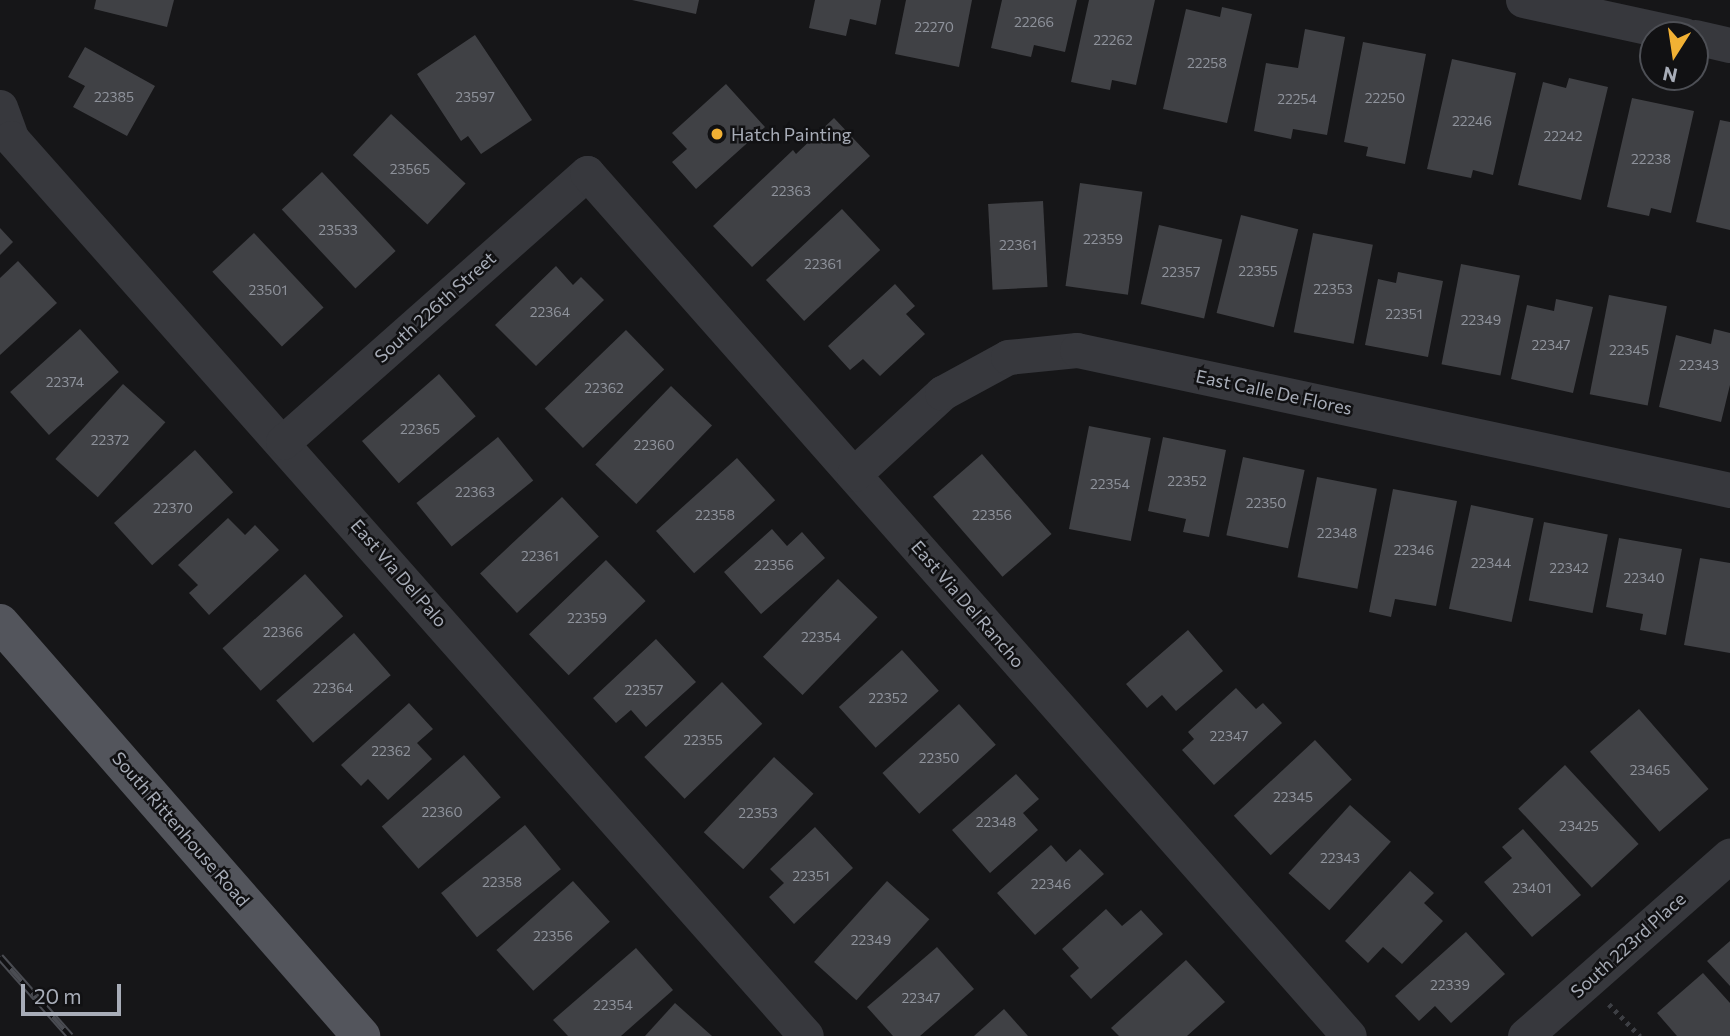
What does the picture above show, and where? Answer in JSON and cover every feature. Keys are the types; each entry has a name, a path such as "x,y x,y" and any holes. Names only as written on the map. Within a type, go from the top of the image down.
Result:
{"main road":[{"name":"South Rittenhouse Road","path":"0,623 361,1036"}],"street":[{"path":"1523,0 1639,25"},
{"path":"1709,40 1730,45"},
{"name":"East Via Del Palo","path":"0,107 11,138 283,442 806,1036"},
{"name":"South 226th Street","path":"283,442 587,173"},
{"name":"East Via Del Rancho","path":"587,173 1349,1036"},
{"name":"East Calle De Flores","path":"854,474 942,393 1007,357 1077,350 1730,490"},
{"name":"South 223rd Place","path":"1525,1036 1730,855"}],"path":[{"path":"1588,981 1640,1036"}],"building":[{"path":"96,0 174,0 167,27 94,9"},
{"path":"632,0 699,0 696,14"},
{"path":"815,0 881,0 876,25 850,19 846,36 809,28"},
{"path":"906,0 972,0 959,67 895,54"},
{"path":"1002,0 1077,0 1065,52 1034,45 1031,57 991,48"},
{"path":"1089,0 1155,0 1136,85 1112,80 1110,90 1071,82"},
{"path":"1222,7 1252,14 1227,123 1163,109 1186,9 1220,17"},
{"path":"1305,29 1345,37 1327,135 1293,129 1291,139 1254,131 1266,63 1298,68"},
{"path":"475,35 532,120 481,154 468,136 461,141 417,74"},
{"path":"1363,42 1426,54 1405,164 1366,156 1368,147 1344,142"},
{"path":"85,47 155,86 127,136 73,107 85,86 68,77"},
{"path":"1452,59 1516,73 1493,175 1473,170 1471,178 1427,169"},
{"path":"1569,78 1608,87 1581,200 1518,185 1543,82 1566,88"},
{"path":"726,84 765,127 696,189 672,162 687,149 672,133"},
{"path":"1632,98 1694,111 1671,213 1651,208 1649,216 1607,207"},
{"path":"391,114 466,184 427,225 353,155"},
{"path":"834,118 870,156 752,267 713,226 793,150 796,154"},
{"path":"1720,120 1730,122 1730,230 1696,222"},
{"path":"322,172 396,251 355,288 282,210"},
{"path":"1080,183 1142,192 1128,295 1066,286"},
{"path":"1043,201 1048,287 993,290 988,204"},
{"path":"842,209 880,250 804,321 766,280"},
{"path":"1241,215 1298,229 1274,327 1217,313"},
{"path":"1159,225 1222,240 1204,319 1141,304"},
{"path":"0,228 13,242 0,255"},
{"path":"254,233 324,308 282,346 212,272"},
{"path":"1313,233 1373,245 1354,344 1294,332"},
{"path":"18,261 57,303 0,355 0,278"},
{"path":"1461,264 1520,275 1500,376 1442,364"},
{"path":"556,266 573,285 581,277 604,300 536,366 495,325"},
{"path":"1398,272 1443,281 1428,357 1365,345 1378,279 1396,283"},
{"path":"895,284 915,306 906,314 925,334 880,376 863,359 850,370 828,346"},
{"path":"1609,295 1667,306 1648,405 1590,394"},
{"path":"1556,299 1593,307 1573,393 1511,379 1527,305 1554,311"},
{"path":"80,329 119,372 49,435 10,392"},
{"path":"1714,329 1730,333 1730,385 1721,422 1659,407 1676,335 1711,344"},
{"path":"626,330 664,370 583,448 545,408"},
{"path":"439,374 476,416 399,483 362,441"},
{"path":"123,384 165,422 98,497 55,459"},
{"path":"671,386 712,426 636,504 595,464"},
{"path":"1089,426 1151,438 1131,541 1069,529"},
{"path":"498,437 533,481 452,547 416,503"},
{"path":"1163,437 1226,450 1209,537 1183,532 1186,519 1148,511"},
{"path":"195,450 233,492 152,565 114,523"},
{"path":"982,454 1052,534 1002,577 933,497"},
{"path":"1243,457 1305,470 1288,548 1226,535"},
{"path":"737,458 775,500 694,573 656,531"},
{"path":"1317,477 1377,489 1357,589 1298,577"},
{"path":"1393,489 1457,501 1436,606 1395,599 1391,617 1369,612"},
{"path":"562,497 599,536 517,613 480,573"},
{"path":"1471,505 1534,518 1512,622 1449,609"},
{"path":"228,518 245,535 255,525 279,550 209,615 189,593 198,585 178,565"},
{"path":"1544,522 1608,534 1593,613 1529,601"},
{"path":"772,529 787,546 802,532 825,558 761,614 724,572"},
{"path":"1619,538 1682,549 1666,635 1640,630 1643,614 1606,607"},
{"path":"1700,558 1730,563 1730,653 1684,645"},
{"path":"606,560 646,601 569,675 529,634"},
{"path":"305,574 343,616 261,691 223,648"},
{"path":"838,579 878,617 803,695 763,657"},
{"path":"1188,630 1223,671 1176,711 1162,695 1147,708 1126,684"},
{"path":"354,633 391,675 313,743 276,701"},
{"path":"656,639 696,682 646,727 631,710 616,723 593,698"},
{"path":"902,650 939,691 876,748 839,707"},
{"path":"722,682 762,724 685,799 644,757"},
{"path":"1236,688 1256,709 1263,703 1282,723 1214,785 1182,750 1194,739 1188,732"},
{"path":"409,703 433,729 417,743 432,759 388,800 368,779 361,786 341,765"},
{"path":"959,704 996,745 919,814 882,773"},
{"path":"1639,709 1709,789 1659,832 1590,752"},
{"path":"1315,740 1352,779 1271,855 1234,816"},
{"path":"464,755 501,797 418,869 382,827"},
{"path":"774,757 813,794 743,869 704,832"},
{"path":"1565,765 1639,844 1592,888 1518,809"},
{"path":"1016,774 1039,799 1023,813 1038,830 990,873 952,830"},
{"path":"1350,805 1391,842 1329,910 1288,873"},
{"path":"525,825 561,869 477,937 441,893"},
{"path":"815,827 853,868 794,924 769,897 784,883 770,869"},
{"path":"1523,829 1581,895 1532,937 1484,882 1512,858 1502,847"},
{"path":"1051,845 1066,862 1080,849 1104,874 1035,935 997,893"},
{"path":"1410,871 1434,893 1424,903 1443,921 1402,964 1383,947 1368,963 1345,941"},
{"path":"573,881 610,922 533,991 496,950"},
{"path":"887,881 929,919 856,1000 814,962"},
{"path":"1106,909 1122,926 1141,910 1163,934 1091,999 1070,976 1079,968 1062,949"},
{"path":"1466,932 1505,974 1451,1023 1435,1006 1419,1021 1395,996"},
{"path":"1730,941 1730,986 1707,961"},
{"path":"937,947 974,989 920,1036 893,1036 867,1007"},
{"path":"636,948 673,990 621,1036 568,1036 553,1020"},
{"path":"1186,960 1225,1002 1187,1036 1119,1036 1111,1028"},
{"path":"1703,973 1730,1003 1730,1036 1677,1036 1657,1013"},
{"path":"675,1003 712,1036 645,1036"},
{"path":"1004,1009 1028,1036 974,1036"}],"railway":[{"path":"0,957 70,1036"}],"place":[{"name":"Hatch Painting","path":"717,134"}]}
